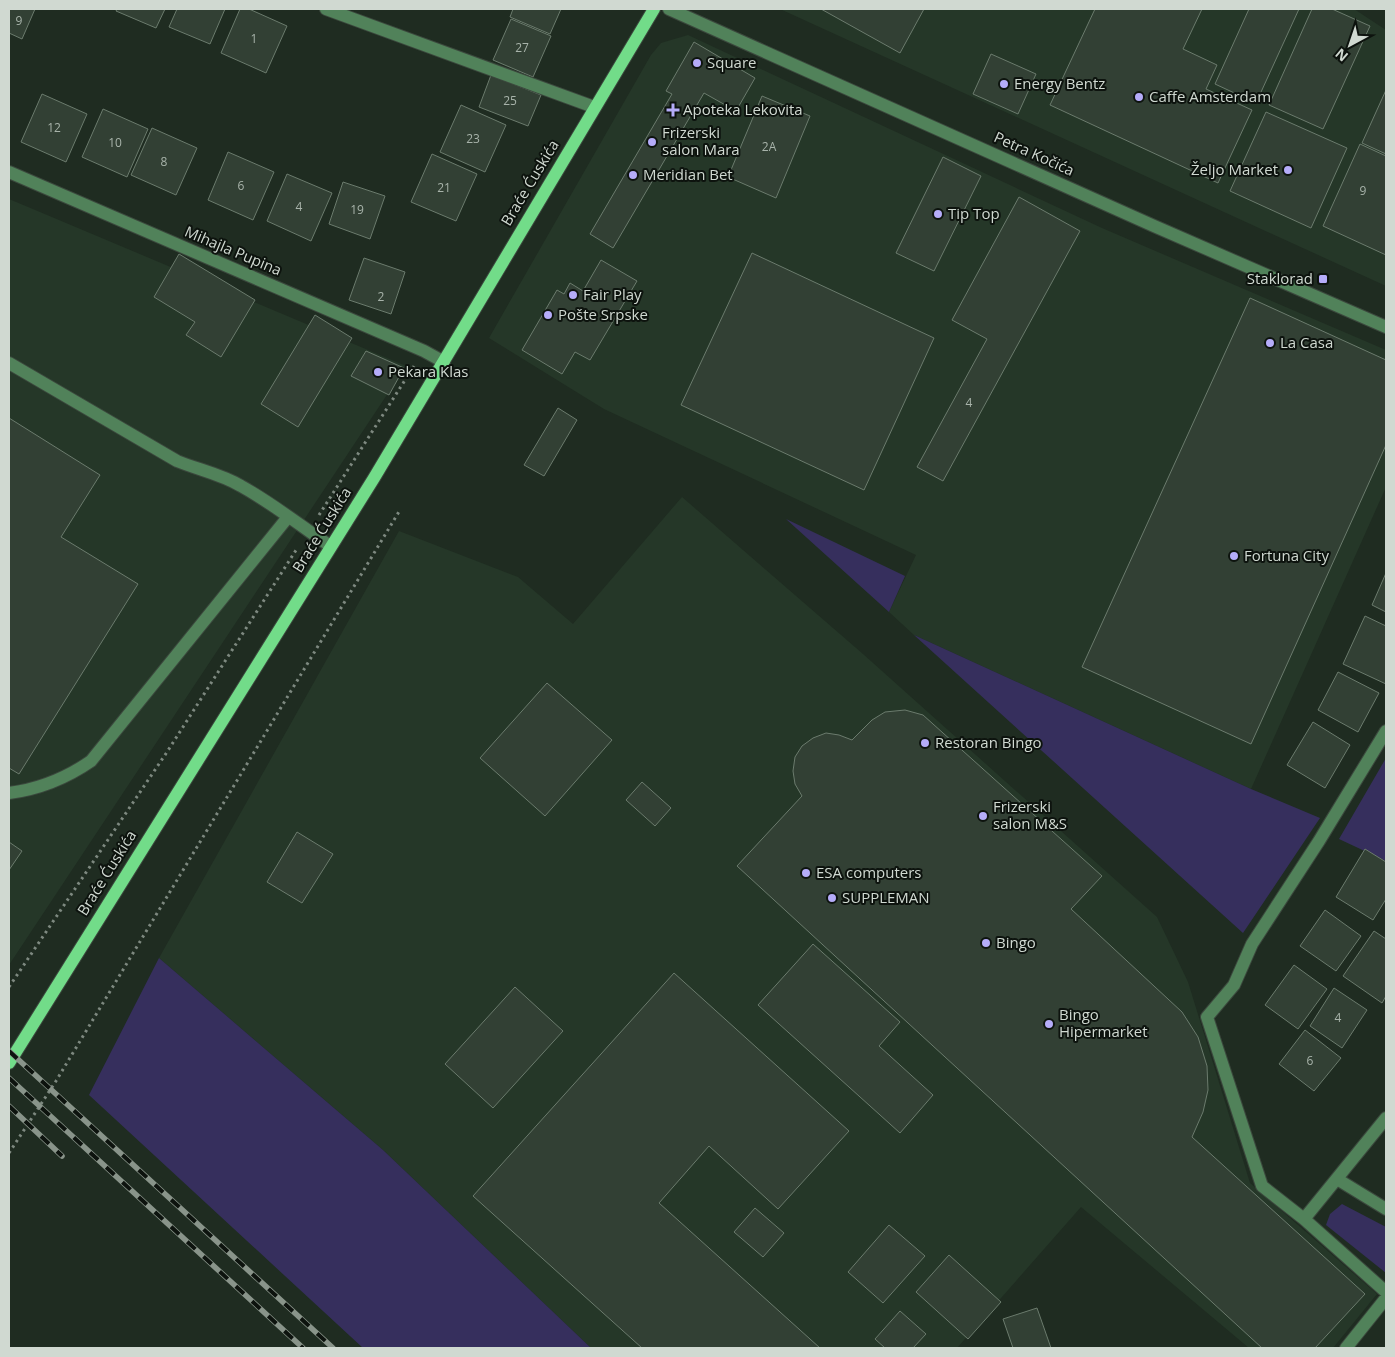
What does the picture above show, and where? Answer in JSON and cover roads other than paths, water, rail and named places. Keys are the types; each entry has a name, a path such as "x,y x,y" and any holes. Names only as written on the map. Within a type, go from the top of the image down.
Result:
{"main road":[{"name":"Braće Ćuskića","path":"9,1063 444,362 654,9"}],"street":[{"path":"326,9 594,107"},
{"name":"Petra Kočića","path":"669,9 1154,226 1386,327"},
{"name":"Mihajla Pupina","path":"9,172 424,351 444,362"},
{"path":"9,363 177,461 200,471 219,474 242,486 330,546"},
{"path":"9,793 49,785 91,761 288,517"},
{"path":"1386,731 1319,841 1252,944 1234,985 1207,1017 1262,1186 1304,1219 1386,1292"},
{"path":"1304,1219 1386,1118"},
{"path":"1337,1179 1386,1209"},
{"path":"1346,1348 1386,1298"}],"railway":[{"path":"9,1051 333,1348"},
{"path":"9,1078 303,1348"},
{"path":"9,1106 62,1156"}],"place":[{"name":"Square","path":"697,63"},
{"name":"Energy Bentz","path":"1004,84"},
{"name":"Caffe Amsterdam","path":"1139,97"},
{"name":"Apoteka Lekovita","path":"673,110"},
{"name":"Frizerski salon Mara","path":"652,142"},
{"name":"Željo Market","path":"1288,170"},
{"name":"Meridian Bet","path":"633,175"},
{"name":"Tip Top","path":"938,214"},
{"name":"Staklorad","path":"1323,279"},
{"name":"Fair Play","path":"573,295"},
{"name":"Pošte Srpske","path":"548,315"},
{"name":"La Casa","path":"1270,343"},
{"name":"Pekara Klas","path":"378,372"},
{"name":"Fortuna City","path":"1234,556"},
{"name":"Restoran Bingo","path":"925,743"},
{"name":"Frizerski salon M&S","path":"983,816"},
{"name":"ESA computers","path":"806,873"},
{"name":"SUPPLEMAN","path":"832,898"},
{"name":"Bingo","path":"986,943"},
{"name":"Bingo Hipermarket","path":"1049,1024"}]}
